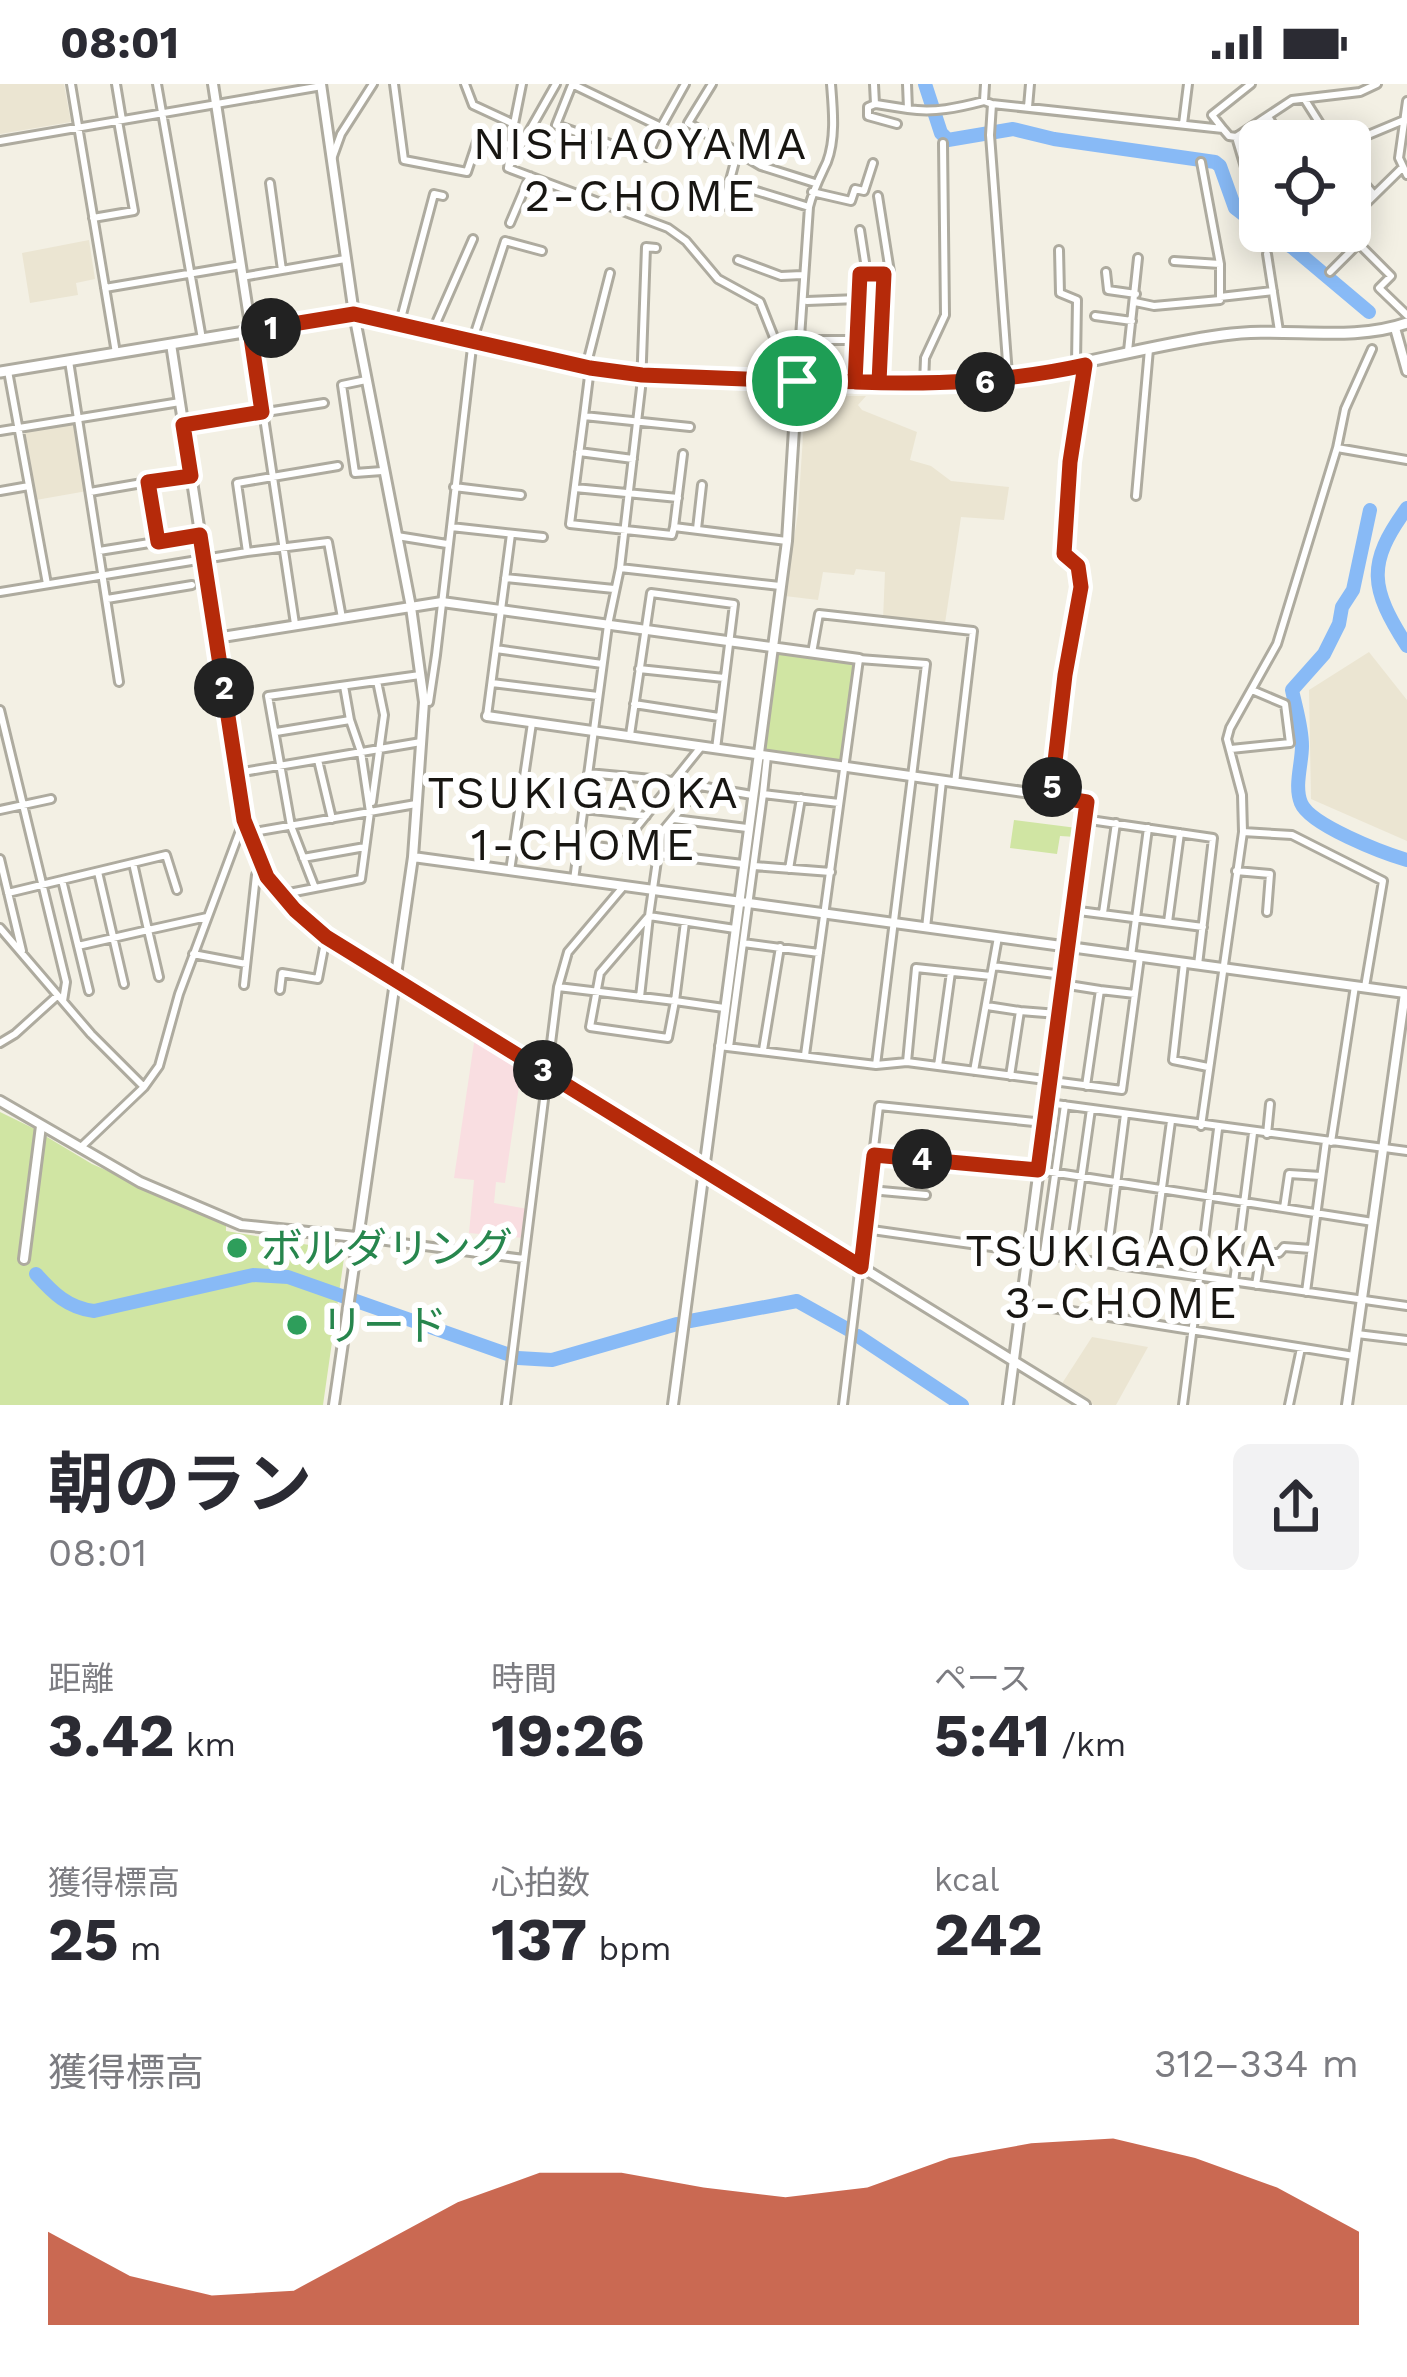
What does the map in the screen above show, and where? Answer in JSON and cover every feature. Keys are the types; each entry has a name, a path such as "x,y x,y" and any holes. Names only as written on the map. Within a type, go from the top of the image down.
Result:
{"main road":[{"path":"4,371 354,314 588,368 642,375 924,384 1009,379 1224,334 1395,328 1407,319"}],"street":[{"path":"71,84 116,352"},
{"path":"93,218 134,211 116,84"},
{"path":"157,84 202,339"},
{"path":"213,84 296,626"},
{"path":"332,159 341,134 374,84"},
{"path":"394,84 404,160 467,172 478,136 510,145"},
{"path":"465,84 473,105 514,124"},
{"path":"508,168 522,84"},
{"path":"508,168 556,84"},
{"path":"661,127 572,84 556,125 647,157 685,84"},
{"path":"712,84 688,122 761,166 851,201 855,189 864,191 873,163"},
{"path":"673,1405 704,1169 743,943 743,903 771,647 788,541 802,275 813,187 828,159 833,134 831,84"},
{"path":"874,84 875,104"},
{"path":"908,84 908,109"},
{"path":"985,84 1009,379"},
{"path":"1028,107 1030,84"},
{"path":"1183,124 1188,84"},
{"path":"1251,84 1212,115 1229,136 1236,137 1292,100 1360,92 1377,84"},
{"path":"0,141 321,85 354,314 411,607 424,702 412,857 334,1405"},
{"path":"1305,100 1318,120"},
{"path":"1371,198 1404,172 1407,101"},
{"path":"897,124 868,116 868,107 935,111 988,103 1223,129"},
{"path":"1371,133 1405,116"},
{"path":"1236,137 1239,147"},
{"path":"924,384 925,358 945,315 943,143"},
{"path":"723,206 737,154"},
{"path":"1201,162 1220,264 1220,297"},
{"path":"508,168 668,228 686,241 718,279 760,302 777,344 797,345"},
{"path":"510,223 530,176"},
{"path":"270,183 282,270"},
{"path":"730,183 809,207"},
{"path":"1371,191 1374,195"},
{"path":"400,322 434,194 443,196"},
{"path":"855,382 860,274 890,272 878,196"},
{"path":"860,230 867,274"},
{"path":"434,330 473,239"},
{"path":"424,702 429,702 473,339 506,241 542,251"},
{"path":"574,880 633,459 642,375 646,247 656,248"},
{"path":"1051,796 1081,587 1078,566 1064,554 1081,366 1077,300 1060,293 1060,250"},
{"path":"1330,272 1350,252"},
{"path":"1365,252 1391,276 1379,288 1407,319"},
{"path":"1267,254 1280,331"},
{"path":"1128,355 1138,257"},
{"path":"242,277 346,260"},
{"path":"737,260 781,276 802,275"},
{"path":"1174,261 1220,264"},
{"path":"105,288 241,265"},
{"path":"1106,272 1108,290 1154,306 1273,291"},
{"path":"610,273 588,368 570,524 672,535 683,454"},
{"path":"879,382 884,274"},
{"path":"807,301 859,298"},
{"path":"1095,316 1132,321"},
{"path":"1395,328 1407,371"},
{"path":"806,340 857,340"},
{"path":"171,344 244,820 263,869 280,895 326,937 1085,1405"},
{"path":"1136,496 1149,349"},
{"path":"1201,1126 1243,832 1230,728 1277,644 1346,409 1372,349"},
{"path":"69,361 119,682"},
{"path":"4,371 47,584"},
{"path":"367,380 342,385 355,473 382,471"},
{"path":"0,431 180,401"},
{"path":"183,425 324,403"},
{"path":"584,416 689,428"},
{"path":"1337,448 1407,460"},
{"path":"579,452 633,459"},
{"path":"247,552 237,483 338,466"},
{"path":"90,492 191,476"},
{"path":"148,482 158,542"},
{"path":"697,530 702,485"},
{"path":"0,491 29,486"},
{"path":"454,487 521,495"},
{"path":"575,488 677,498"},
{"path":"450,527 543,537"},
{"path":"674,527 788,541"},
{"path":"511,534 487,716 1087,802 1008,1405"},
{"path":"99,551 200,535"},
{"path":"398,536 448,544"},
{"path":"0,592 328,542 342,618"},
{"path":"620,568 780,586"},
{"path":"505,578 614,589"},
{"path":"106,599 192,585"},
{"path":"630,737 651,592 734,604 716,749"},
{"path":"216,638 442,602 926,664 876,1065"},
{"path":"812,653 819,614 973,632 955,783"},
{"path":"496,649 602,664"},
{"path":"805,1055 859,659"},
{"path":"640,669 724,678"},
{"path":"315,888 291,826 268,696 420,675"},
{"path":"280,895 362,879 382,749 384,715 377,681"},
{"path":"491,683 598,696"},
{"path":"344,686 370,812"},
{"path":"1230,749 1290,743 1285,704 1252,690"},
{"path":"634,704 719,717"},
{"path":"0,710 66,982 60,998 0,1043"},
{"path":"274,733 350,720"},
{"path":"510,871 532,723"},
{"path":"236,773 421,742"},
{"path":"579,844 620,849 700,747"},
{"path":"318,760 332,819"},
{"path":"588,772 674,782"},
{"path":"926,928 942,781"},
{"path":"640,997 662,833 700,786 840,803"},
{"path":"748,865 748,828 757,794"},
{"path":"789,868 801,798"},
{"path":"0,810 50,799"},
{"path":"248,833 416,804"},
{"path":"583,808 646,816"},
{"path":"1083,818 1213,838 1198,965"},
{"path":"673,819 748,828"},
{"path":"80,1148 144,1087 159,1066 193,954 244,820"},
{"path":"1103,914 1116,824"},
{"path":"724,1046 876,1065 907,1062 1122,1090 1148,828"},
{"path":"1243,832 1292,835 1383,881 1321,1176 1306,1292"},
{"path":"1168,922 1180,833"},
{"path":"304,857 366,846"},
{"path":"658,854 831,872"},
{"path":"8,893 166,855 176,890"},
{"path":"412,857 1406,992 1347,1405"},
{"path":"0,859 23,955"},
{"path":"133,863 159,977"},
{"path":"244,986 256,875 263,869"},
{"path":"1236,871 1270,874 1267,912"},
{"path":"98,872 124,985"},
{"path":"62,880 89,991"},
{"path":"506,1405 558,987 568,952 623,887"},
{"path":"724,1046 724,1008 743,903"},
{"path":"1071,910 1203,927"},
{"path":"649,916 735,929"},
{"path":"649,916 600,973 590,1028 668,1038 685,922"},
{"path":"78,946 207,917"},
{"path":"0,928 144,1087"},
{"path":"280,990 282,973 318,979 326,937"},
{"path":"974,1071 998,938"},
{"path":"743,943 819,953"},
{"path":"763,1050 780,947"},
{"path":"193,954 246,964"},
{"path":"1184,963 1173,1060 1208,1067"},
{"path":"993,966 1135,994"},
{"path":"907,1062 916,968 991,976"},
{"path":"938,1066 950,971"},
{"path":"558,987 724,1008"},
{"path":"1086,1086 1100,990"},
{"path":"986,1005 1058,1014"},
{"path":"1010,1076 1020,1011"},
{"path":"0,1101 140,1182 241,1226 524,1259"},
{"path":"1047,1103 1407,1151"},
{"path":"1267,1134 1270,1104"},
{"path":"843,1405 879,1106 1044,1123"},
{"path":"1044,1253 1065,1106"},
{"path":"1070,1257 1091,1109"},
{"path":"1106,1263 1125,1114"},
{"path":"1151,1269 1171,1121"},
{"path":"24,1259 41,1126"},
{"path":"1183,1405 1218,1128"},
{"path":"1234,1282 1253,1132"},
{"path":"874,1155 1038,1170 1373,1222"},
{"path":"1285,1208 1289,1174 1321,1176"},
{"path":"870,1190 926,1195"},
{"path":"865,1228 1407,1306"},
{"path":"1256,1285 1261,1253 1279,1253 1285,1247 1311,1249"},
{"path":"1021,1304 1354,1356"},
{"path":"1357,1334 1407,1340"},
{"path":"1289,1405 1301,1348"}],"shaded area":[{"path":"0,84 64,84 71,122 0,134"},
{"path":"89,240 95,279 76,283 78,295 30,303 22,253"},
{"path":"813,396 866,396 858,405 862,410 917,432 910,460 931,466 951,481 1009,487 1004,520 961,517 945,623 883,619 885,572 823,572 818,600 785,596 798,513 805,405"},
{"path":"73,423 87,491 36,500 23,436 28,430"},
{"path":"1369,652 1407,700 1407,841 1311,799 1309,690"},
{"path":"475,1036 522,1065 505,1183 496,1182 494,1203 528,1209 523,1238 469,1233 474,1180 454,1178"},
{"path":"1092,1337 1148,1347 1116,1405 1094,1405 1061,1385"}],"green space":[{"path":"777,654 856,663 845,764 759,752"},
{"path":"1014,820 1077,828 1076,837 1060,836 1057,854 1010,848"},
{"path":"0,1112 39,1131 28,1253 42,1134 92,1164 226,1223 226,1231 345,1251 323,1405 0,1405"}],"waterway":[{"path":"925,84 941,133 948,140 1013,129 1215,162 1239,211"},
{"path":"1298,252 1369,312"},
{"path":"1407,508 1384,545 1378,576 1386,608 1407,646"},
{"path":"1370,510 1353,590 1342,607 1339,624 1324,654 1292,690 1302,739 1298,789 1301,803 1318,820 1407,860"},
{"path":"36,1274 76,1307 94,1311 253,1275 288,1277 507,1354"},
{"path":"690,1321 797,1301 849,1330"},
{"path":"518,1358 552,1360 677,1324"},
{"path":"858,1336 962,1405"}],"place":[{"name":"ボルダリング","path":"237,1248"},
{"name":"リード","path":"297,1325"}],"district":[{"name":"NISHIAOYAMA 2-CHOME","path":"641,169"},
{"name":"TSUKIGAOKA 1-CHOME","path":"584,818"},
{"name":"TSUKIGAOKA 3-CHOME","path":"1122,1276"}],"route":[{"path":"797,381 642,375 590,368 354,314 250,331 262,412 183,425 191,476 148,482 158,542 200,535 244,820 267,877 280,895 326,937 861,1267 874,1155 1038,1170 1087,802 1051,796 1081,587 1078,566 1064,554 1070,462 1085,365 965,384 855,382 860,274 884,274 879,382 855,382 797,381"}]}
